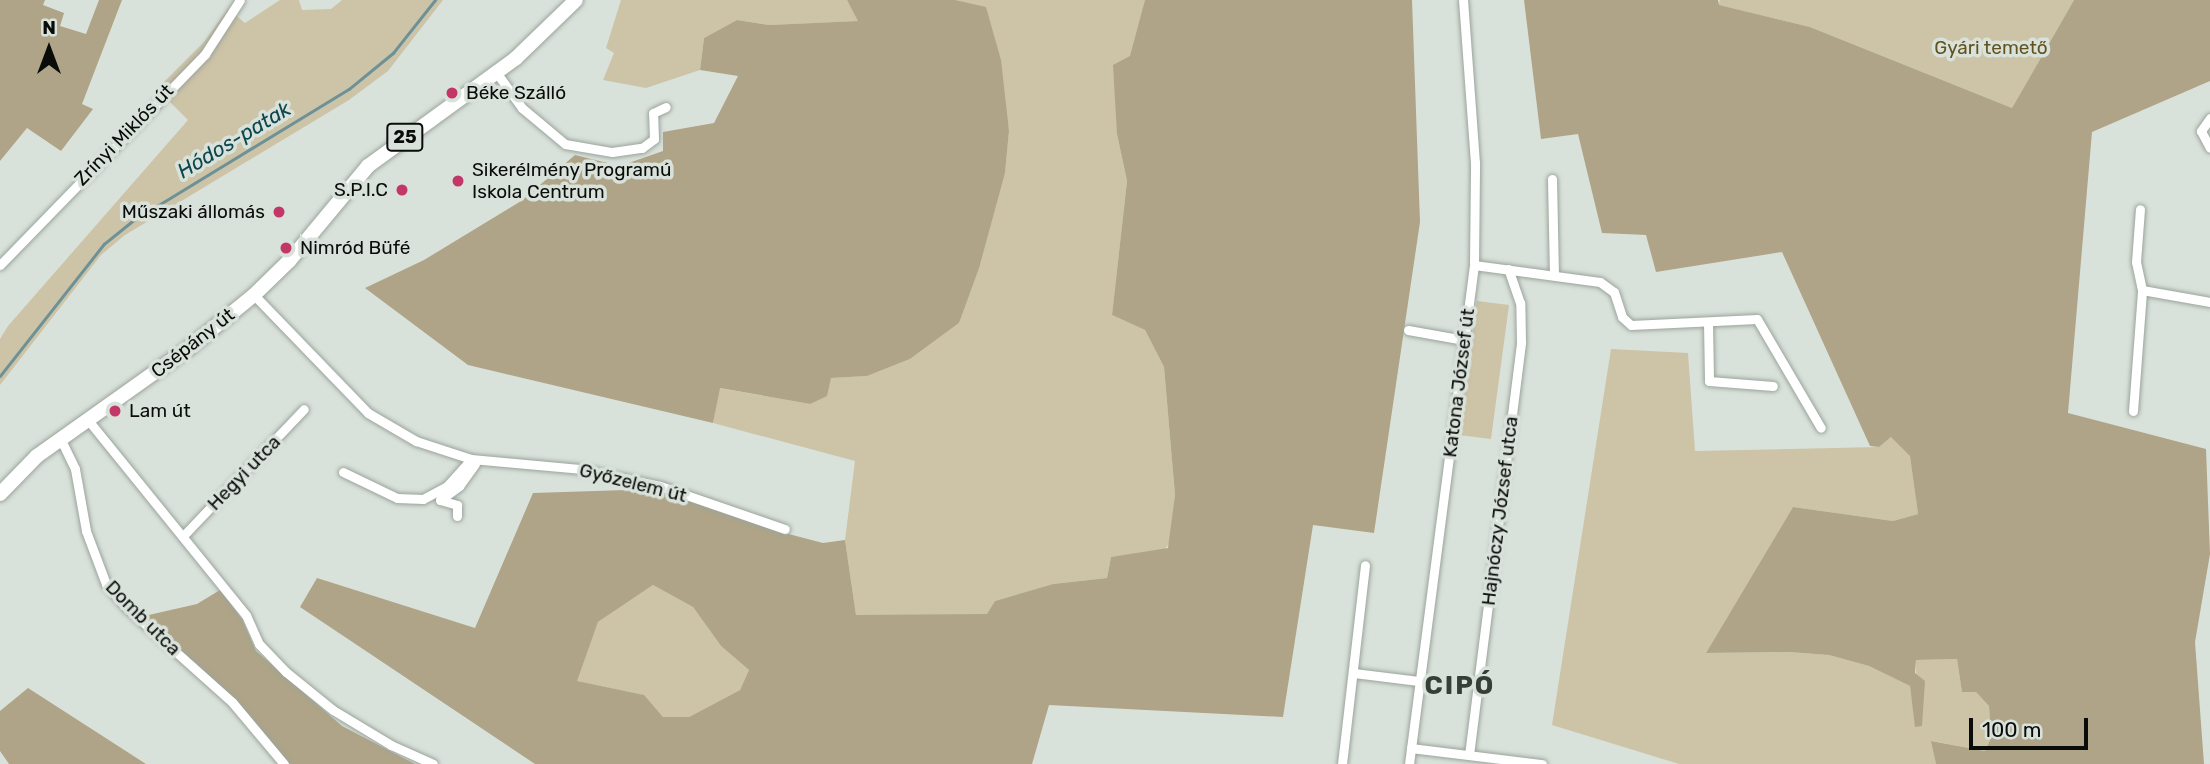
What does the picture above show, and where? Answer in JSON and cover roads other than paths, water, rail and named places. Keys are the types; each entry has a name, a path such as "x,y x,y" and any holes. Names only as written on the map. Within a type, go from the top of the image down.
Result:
{"main road":[{"name":"25","path":"254,295 290,260 368,166 496,72 546,32 576,0"},
{"name":"Csépány út","path":"0,494 19,471 189,348 254,295"}],"street":[{"name":"Zrínyi Miklós út","path":"0,265 205,54 240,0"},
{"name":"Katona József út","path":"1409,764 1474,265 1475,163 1463,0"},
{"path":"496,72 522,108 565,144 612,152 642,148 654,139 653,113 666,107"},
{"path":"2210,118 2201,131 2210,148"},
{"path":"1552,178 1553,275"},
{"path":"2133,411 2142,290 2136,262 2140,209"},
{"path":"1474,265 1606,284 1622,317 1631,326 1708,322 1737,317 1759,320 1821,428"},
{"name":"Hajnóczy József utca","path":"1469,755 1521,342 1520,303 1508,269"},
{"path":"2142,290 2210,302"},
{"name":"Győzelem út","path":"254,295 376,419 416,441 473,460 604,472 660,486 785,529"},
{"path":"1708,322 1709,381 1773,386"},
{"path":"1408,330 1464,340"},
{"name":"Hegyi utca","path":"183,536 304,409"},
{"path":"88,420 246,615 259,644 286,671 333,709 391,745 433,764"},
{"name":"Domb utca","path":"61,440 75,469 84,524 106,584 232,702 284,764"},
{"path":"343,472 397,498 423,499 447,486 473,460"},
{"path":"428,503 440,500 459,486 473,460"},
{"path":"440,500 457,505 457,516"},
{"path":"1342,764 1365,565"},
{"path":"1354,673 1419,681"},
{"path":"1411,748 1542,764"}],"waterway":[{"name":"Hódos-patak","path":"0,376 104,244 134,220 349,89 393,53 435,0"}],"place":[{"name":"Béke Szálló","path":"452,93"},
{"name":"Sikerélmény Programú Iskola Centrum","path":"458,181"},
{"name":"S.P.I.C","path":"402,190"},
{"name":"Műszaki állomás","path":"279,212"},
{"name":"Nimród Büfé","path":"286,248"},
{"name":"Lam út","path":"115,411"}],"district":[{"name":"CIPÓ","path":"1460,686"}],"park label":[{"name":"Gyári temető","path":"1991,48"}]}
